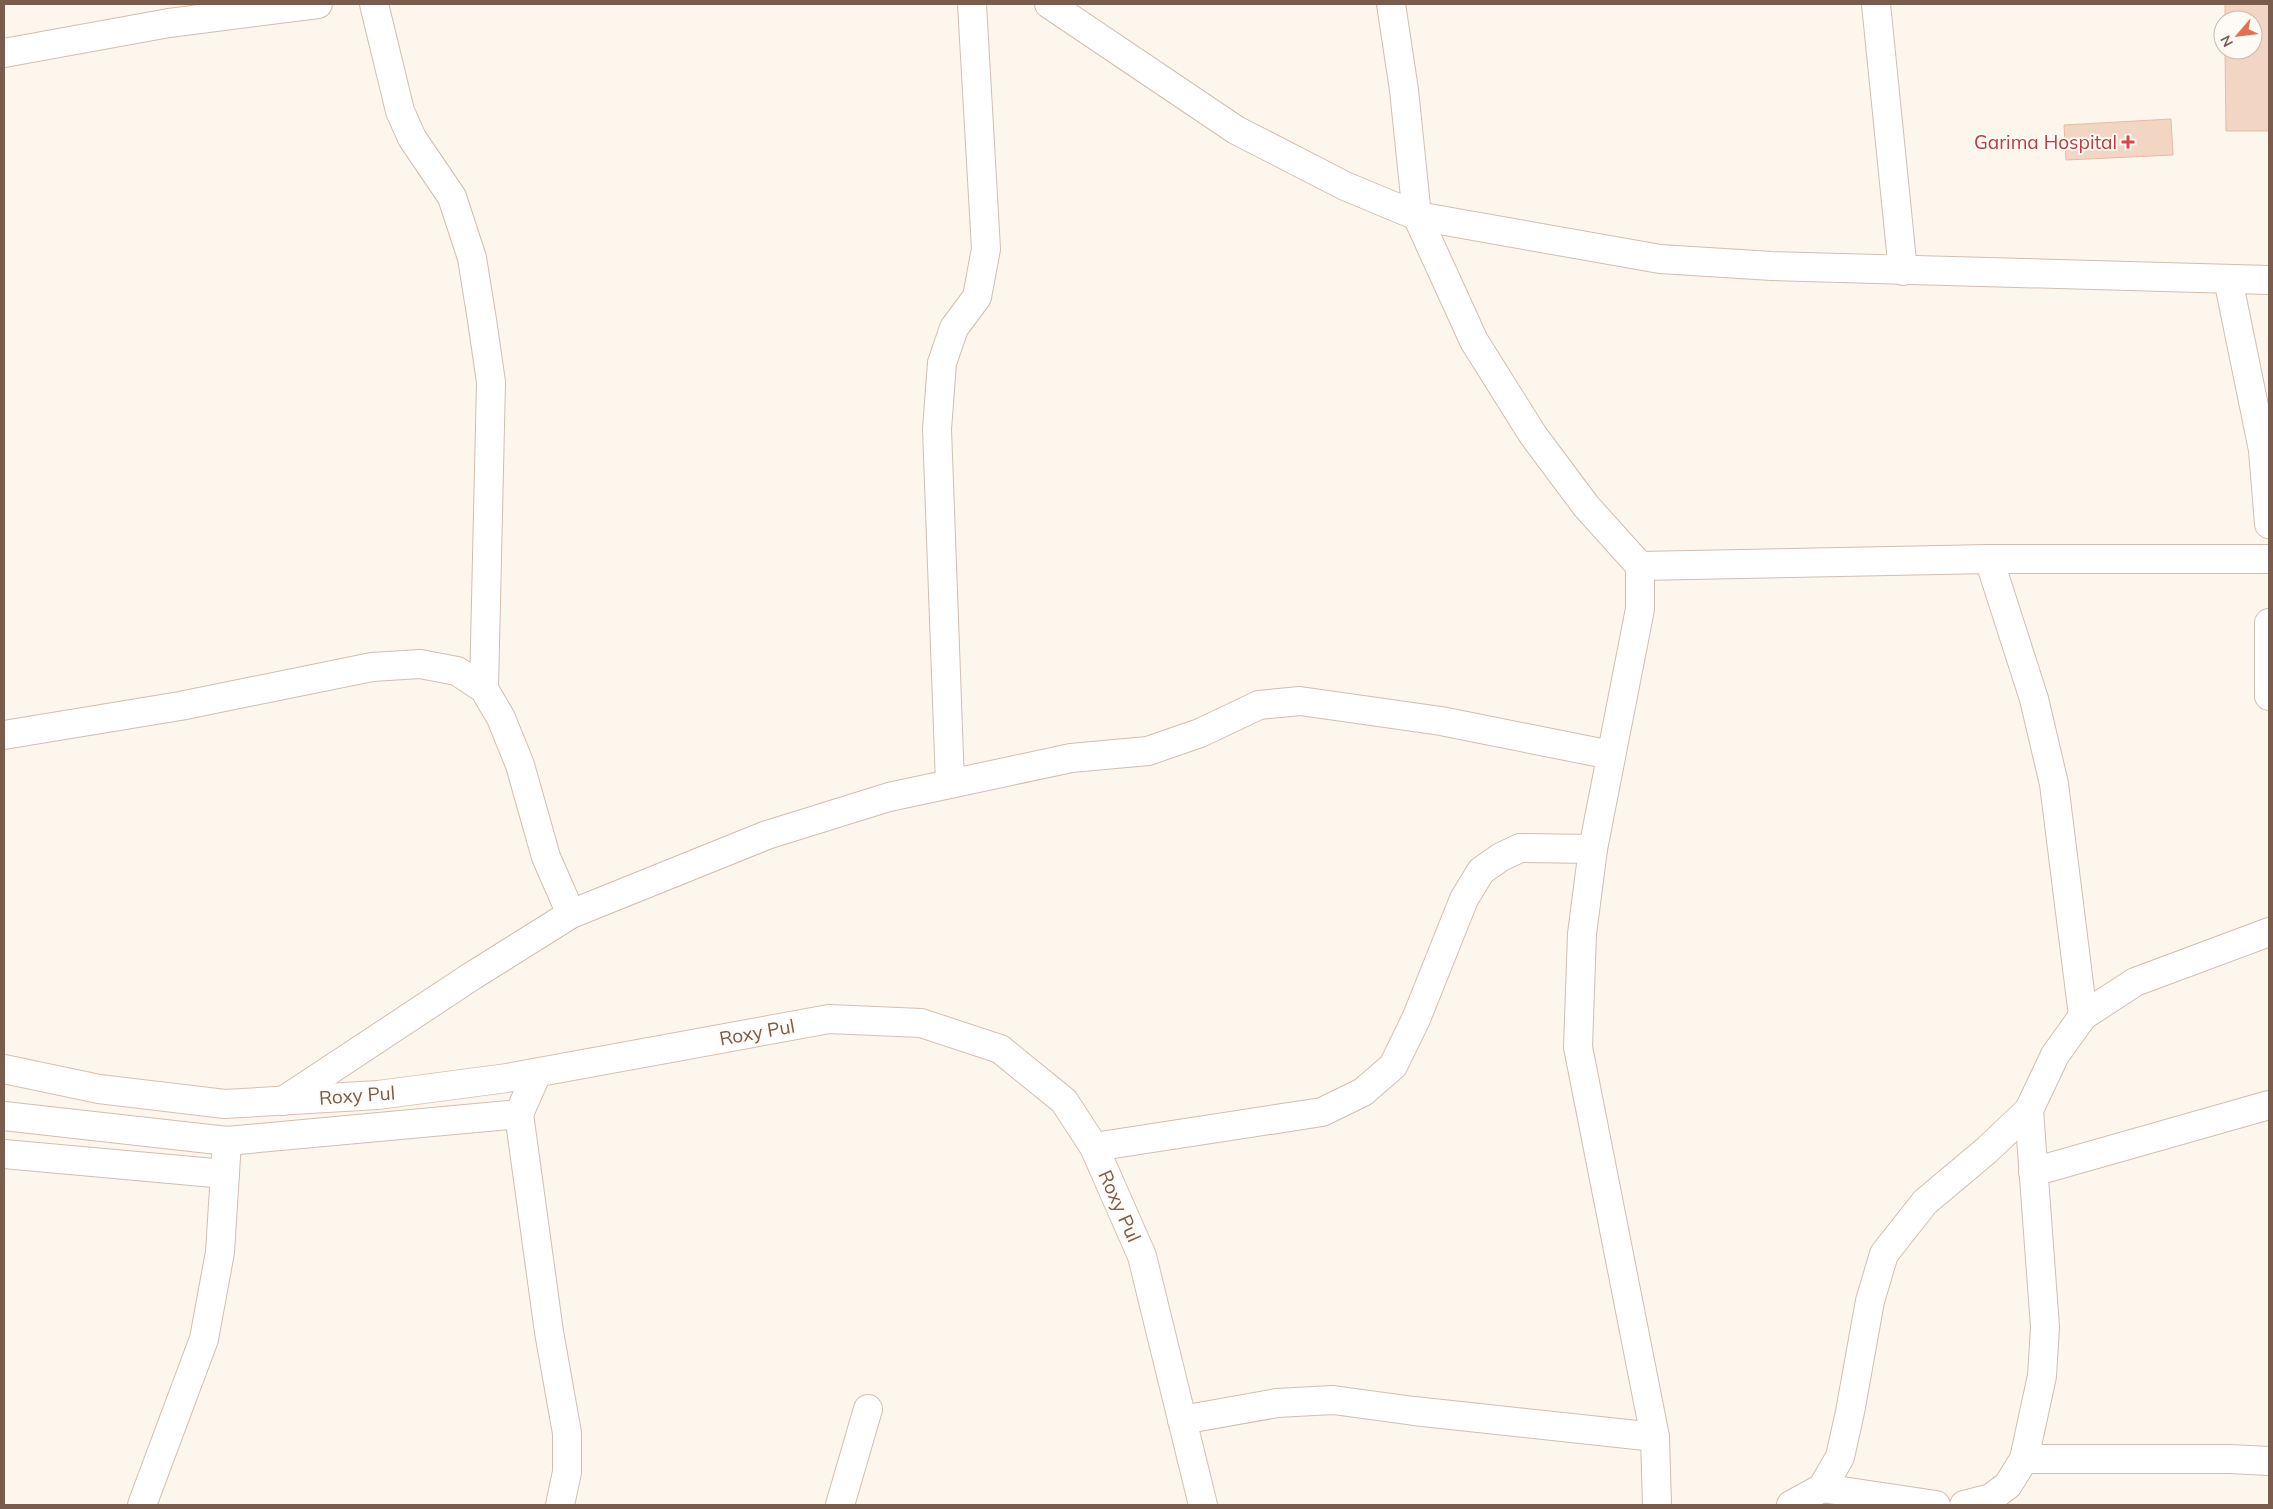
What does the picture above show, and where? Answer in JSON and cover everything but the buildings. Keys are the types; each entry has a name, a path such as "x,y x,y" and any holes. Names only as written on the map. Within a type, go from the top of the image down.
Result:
{"street":[{"path":"4,53 169,23 318,4"},
{"path":"374,4 400,111 412,138 452,197 472,258 482,320 491,382 484,689"},
{"path":"950,783 937,429 942,363 954,328 977,296 986,249 972,4"},
{"path":"1050,4 1236,130 1344,186 1417,216 1660,259 1903,271 2269,280"},
{"path":"1391,4 1404,90 1417,216 1474,341 1533,435 1586,506 1640,566 1640,609 1593,849 1582,934 1578,1047 1655,1436 1657,1505"},
{"path":"1876,4 1903,271"},
{"path":"2228,279 2263,450 2269,524"},
{"path":"1640,566 1989,559 2269,559"},
{"path":"1989,559 2034,699 2054,784 2083,1016"},
{"path":"2269,623 2269,696"},
{"path":"4,735 180,706 372,667 420,664 457,672 484,689 501,718 520,765 546,857 571,914"},
{"path":"283,1101 472,976 571,914 767,835 889,797 1071,758 1148,751 1200,733 1259,705 1300,701 1441,721 1611,755"},
{"path":"1094,1147 1322,1112 1363,1092 1393,1066 1416,1019 1464,899 1481,871 1501,857 1520,848 1593,849"},
{"path":"1810,1498 1840,1457 1870,1301 1884,1254 1925,1202 1987,1150 2029,1110 2055,1055 2083,1016 2135,982 2269,932"},
{"name":"Roxy Pul","path":"4,1068 99,1089 225,1104 378,1095 536,1073 829,1018 921,1023 1000,1048 1064,1101 1094,1147 1142,1256 1203,1505"},
{"path":"536,1073 519,1114 550,1332 567,1433 567,1472 560,1505"},
{"path":"2033,1172 2269,1106"},
{"path":"1964,1505 1991,1498 2008,1484 2024,1459 2042,1376 2045,1327 2029,1110"},
{"path":"4,1116 226,1141 519,1114"},
{"path":"142,1505 204,1339 220,1252 226,1141"},
{"path":"4,1154 225,1174"},
{"path":"1182,1420 1277,1403 1333,1400 1414,1411 1655,1436"},
{"path":"840,1505 868,1409"},
{"path":"2024,1459 2230,1459 2269,1461"},
{"path":"1810,1498 1936,1505"}],"place":[{"name":"Garima Hospital","path":"2128,142"}]}
